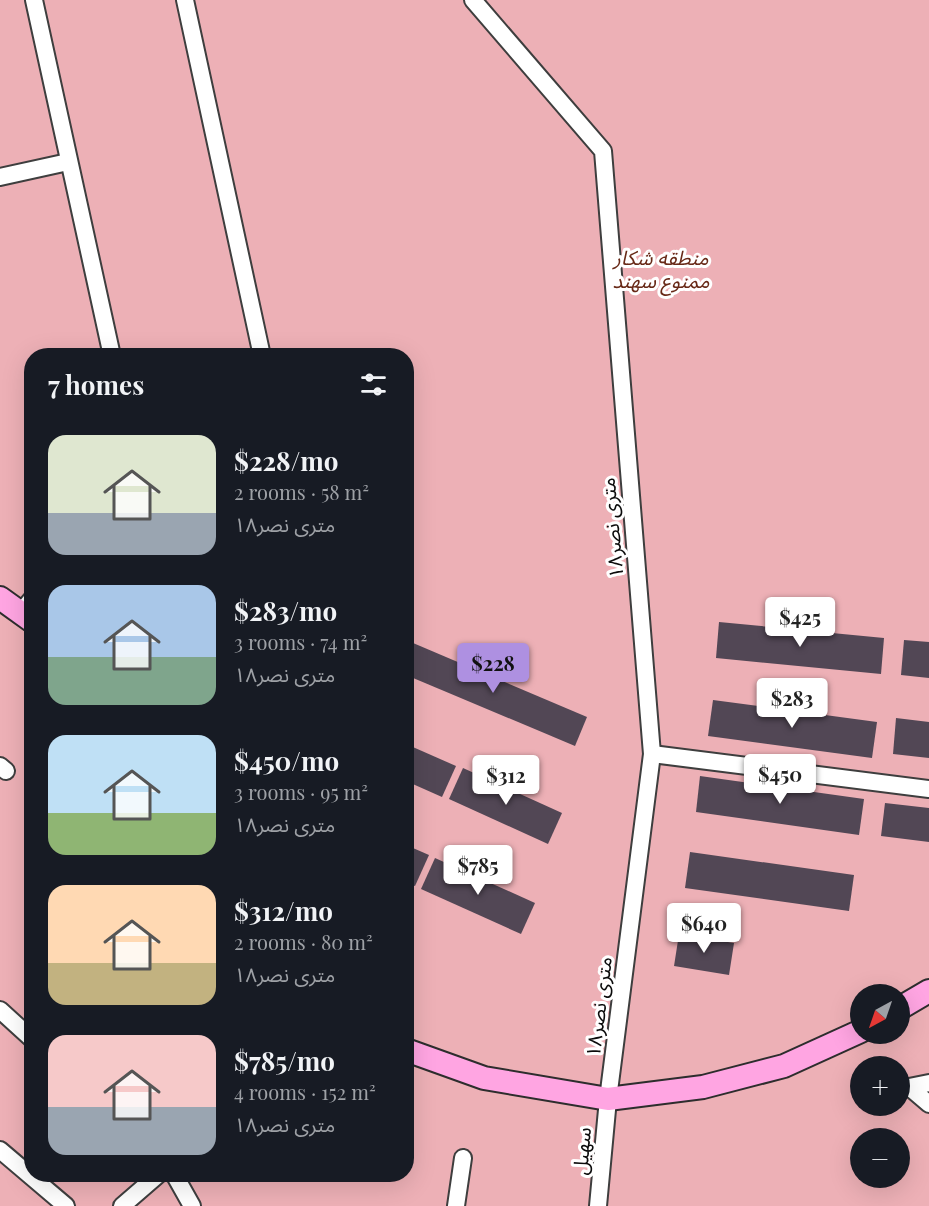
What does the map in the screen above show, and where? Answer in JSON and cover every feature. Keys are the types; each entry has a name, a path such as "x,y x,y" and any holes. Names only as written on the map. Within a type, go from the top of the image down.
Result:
{"street":[{"path":"34,0 109,348"},
{"path":"185,0 260,348"},
{"name":"۱۸متری نصر","path":"473,0 603,151 652,754 608,1099"},
{"path":"0,177 68,162"},
{"path":"0,598 24,609"},
{"path":"652,754 929,789"},
{"path":"910,1002 929,991"},
{"path":"0,1010 24,1032"},
{"path":"414,1053 484,1078 608,1099 703,1087 784,1066 850,1036"},
{"path":"929,1083 909,1087 929,1104"},
{"name":"سهیل","path":"598,1206 608,1099"},
{"path":"0,1150 24,1170"},
{"path":"456,1206 463,1158"},
{"path":"38,1182 66,1206"},
{"path":"122,1206 150,1182"},
{"path":"178,1182 192,1206"}],"green space":[{"name":"منطقه شکار ممنوع سهند","path":"0,0 929,0 929,1206 0,1206"}],"building":[{"path":"719,622 884,638 881,674 716,658"},
{"path":"904,640 929,642 929,678 901,675"},
{"path":"414,643 587,717 575,746 414,678"},
{"path":"713,700 877,722 872,758 708,736"},
{"path":"896,718 929,722 929,758 893,754"},
{"path":"414,748 456,766 442,797 414,785"},
{"path":"463,768 562,813 548,844 449,799"},
{"path":"700,776 864,799 859,835 696,812"},
{"path":"885,803 929,808 929,842 881,836"},
{"path":"414,848 429,855 414,886"},
{"path":"690,852 854,875 849,911 685,888"},
{"path":"435,858 535,903 521,934 421,889"},
{"path":"679,934 734,943 729,975 674,966"}]}
